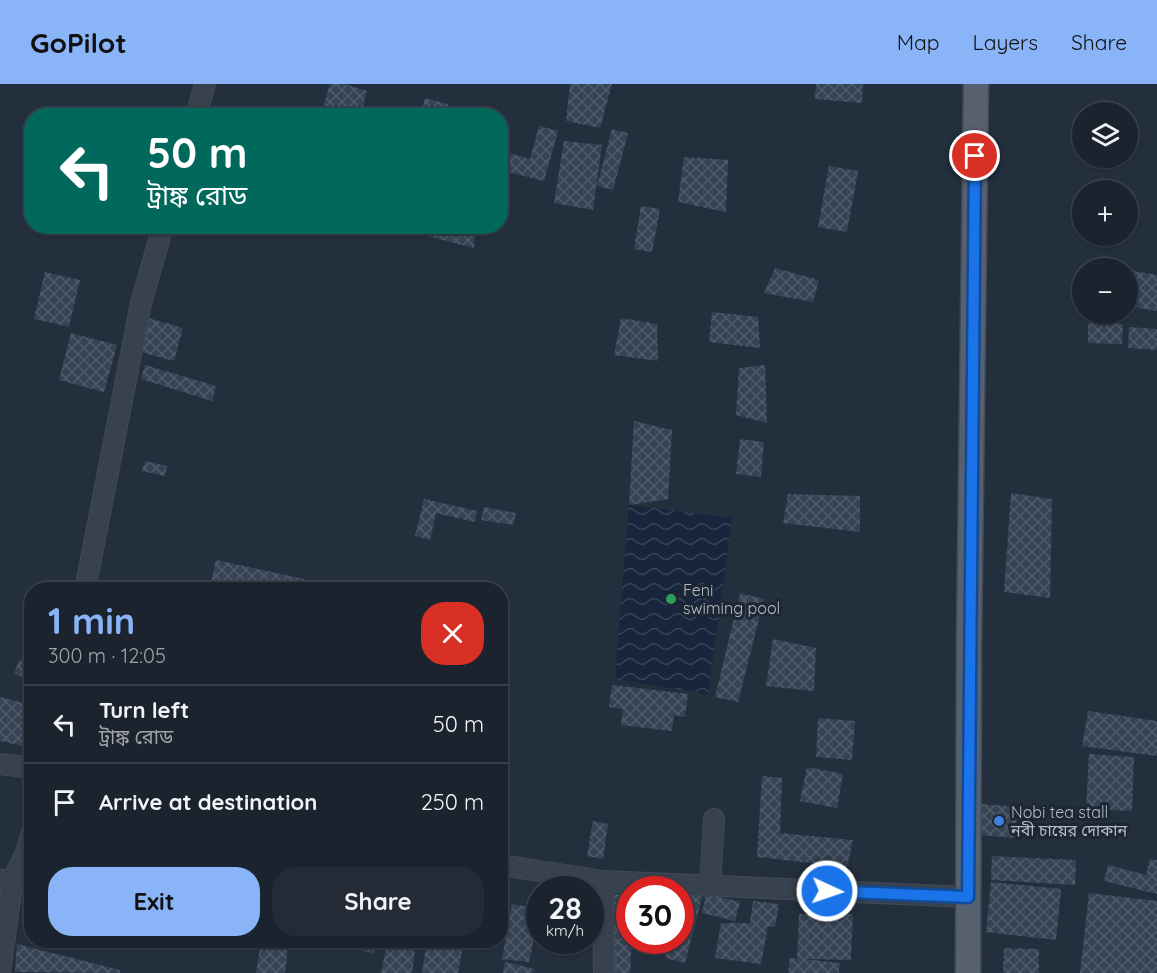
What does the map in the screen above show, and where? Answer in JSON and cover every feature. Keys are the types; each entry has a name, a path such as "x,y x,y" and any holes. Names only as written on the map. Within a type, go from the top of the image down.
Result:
{"main road":[{"path":"968,973 976,84"}],"street":[{"path":"198,108 205,84"},
{"path":"87,582 141,303 161,234"},
{"path":"0,764 24,767"},
{"path":"710,886 714,819"},
{"path":"0,971 6,879 24,856"},
{"path":"508,866 571,876"},
{"path":"604,881 968,897"},
{"path":"604,954 604,973"}],"water":[{"name":"Feni swiming pool","path":"629,505 732,518 708,694 615,679"}],"building":[{"path":"330,84 345,84 367,91 362,108 323,108"},
{"path":"570,84 612,84 600,128 566,121"},
{"path":"816,84 863,84 862,103 815,99"},
{"path":"425,98 448,104 447,108 423,108"},
{"path":"539,126 558,131 544,181 508,172 509,153 530,159"},
{"path":"612,129 628,133 613,190 597,186"},
{"path":"564,141 602,145 593,210 554,203"},
{"path":"684,157 728,160 726,212 678,202"},
{"path":"829,166 858,171 847,232 818,227"},
{"path":"641,206 660,209 652,252 634,249"},
{"path":"420,234 475,234 474,248"},
{"path":"775,268 819,280 813,302 764,293"},
{"path":"45,272 80,280 69,327 34,319"},
{"path":"1138,272 1157,275 1157,311 1138,308"},
{"path":"712,312 758,317 760,348 709,342"},
{"path":"138,315 183,328 174,361 129,349"},
{"path":"621,318 657,324 658,361 614,355"},
{"path":"1088,324 1123,324 1122,344 1088,343"},
{"path":"1129,327 1157,329 1157,350 1128,348"},
{"path":"71,333 117,345 104,392 59,380"},
{"path":"145,365 216,386 212,401 141,379"},
{"path":"765,365 767,423 736,415 739,368"},
{"path":"634,421 672,430 668,499 629,505"},
{"path":"740,439 764,442 761,477 736,474"},
{"path":"145,461 167,466 165,476 142,471"},
{"path":"1011,493 1052,499 1050,598 1004,592"},
{"path":"788,494 860,496 860,532 783,523"},
{"path":"424,499 477,511 475,522 436,513 430,540 415,536"},
{"path":"484,507 516,513 513,525 481,520"},
{"path":"216,560 304,579 303,582 211,582"},
{"path":"740,593 764,599 738,702 715,697"},
{"path":"773,639 816,648 814,691 766,686"},
{"path":"19,660 24,662 24,677 14,674"},
{"path":"612,685 688,694 685,717 674,715 672,731 621,725 623,709 609,707"},
{"path":"0,697 24,703 24,746 0,741"},
{"path":"1088,711 1157,721 1157,756 1082,746"},
{"path":"818,718 855,721 852,760 816,757"},
{"path":"1089,754 1134,757 1132,811 1086,809"},
{"path":"807,767 843,774 837,808 800,801"},
{"path":"762,776 782,778 780,833 853,840 847,867 757,857"},
{"name":"Nobi tea stall নবী চায়ের দোকান","path":"982,804 1017,807 1015,838 980,835"},
{"path":"593,821 608,824 603,859 587,856"},
{"path":"992,856 1076,860 1075,885 991,880"},
{"path":"1150,859 1157,860 1157,894 1104,881 1108,865 1146,875"},
{"path":"991,882 1061,889 1056,940 986,932"},
{"path":"694,892 703,894 694,928"},
{"path":"1089,893 1157,901 1157,973 1080,973"},
{"path":"614,894 616,894 616,954 631,954 630,973 608,973"},
{"path":"706,894 740,902 735,921 702,913"},
{"path":"753,901 779,904 775,927 768,926 761,964 715,958 721,923 750,923"},
{"path":"512,904 526,906 526,954 531,954 529,962 502,959 504,948 508,948 508,926"},
{"path":"799,914 853,914 851,960 804,959 840,963 839,973 788,973 790,958 797,959"},
{"path":"17,944 24,946 24,948 33,948 120,970 120,973 15,972"},
{"path":"260,948 288,948 285,973 256,973"},
{"path":"352,948 375,948 374,954"},
{"path":"386,948 404,948 415,951 412,973 381,973"},
{"path":"426,948 463,948 458,973 422,973"},
{"path":"1004,948 1039,949 1039,973 1003,973"},
{"path":"666,954 687,954 685,963 665,958"},
{"path":"505,962 534,969 533,973 503,973"}],"place":[{"name":"Feni swiming pool","path":"671,599"},
{"name":"Nobi tea stall নবী চায়ের দোকান","path":"999,821"}],"route":[{"path":"827,891 968,897 975,156"}]}
